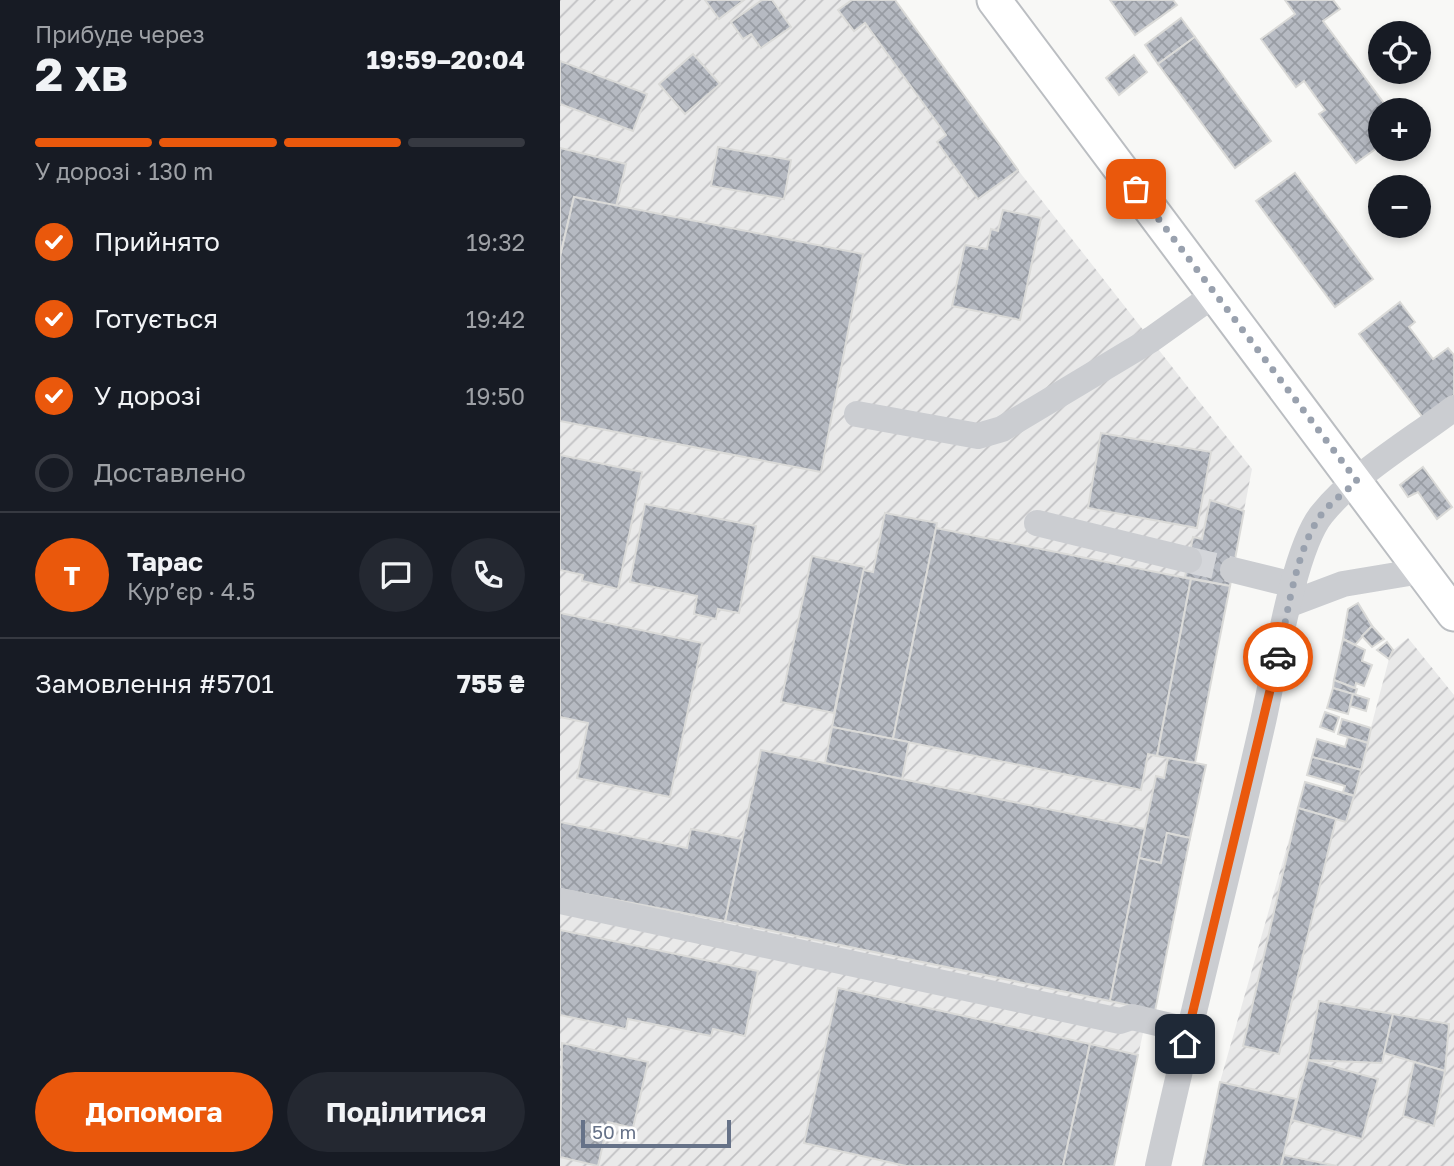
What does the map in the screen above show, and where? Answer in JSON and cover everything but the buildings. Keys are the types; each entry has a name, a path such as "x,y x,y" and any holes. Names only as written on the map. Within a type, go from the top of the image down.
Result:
{"main road":[{"path":"994,0 1357,481 1454,614"}],"street":[{"path":"857,414 978,436 1002,429 1152,339 1215,294"},
{"path":"1158,1166 1186,1037 1300,561 1321,515 1357,481 1454,408"},
{"path":"1037,523 1189,560"},
{"path":"1233,570 1292,595 1421,571"},
{"path":"560,901 1120,1021 1132,1017 1186,1037"}],"shaded area":[{"path":"560,0 705,0 719,19 744,0 895,0 1018,170 1252,469 1195,763 1206,765 1155,1011 1148,1010 1114,1166 560,1166"},
{"path":"1408,638 1454,695 1454,1166 1203,1166 1220,1082 1298,808 1346,822 1389,659 1393,650"}],"tunnel":[{"path":"1189,560 1233,570"}],"way so far":[{"path":"1136,189 1357,481 1321,515 1310,538 1300,561 1278,657"}],"route":[{"path":"1185,1044 1278,657"}]}
